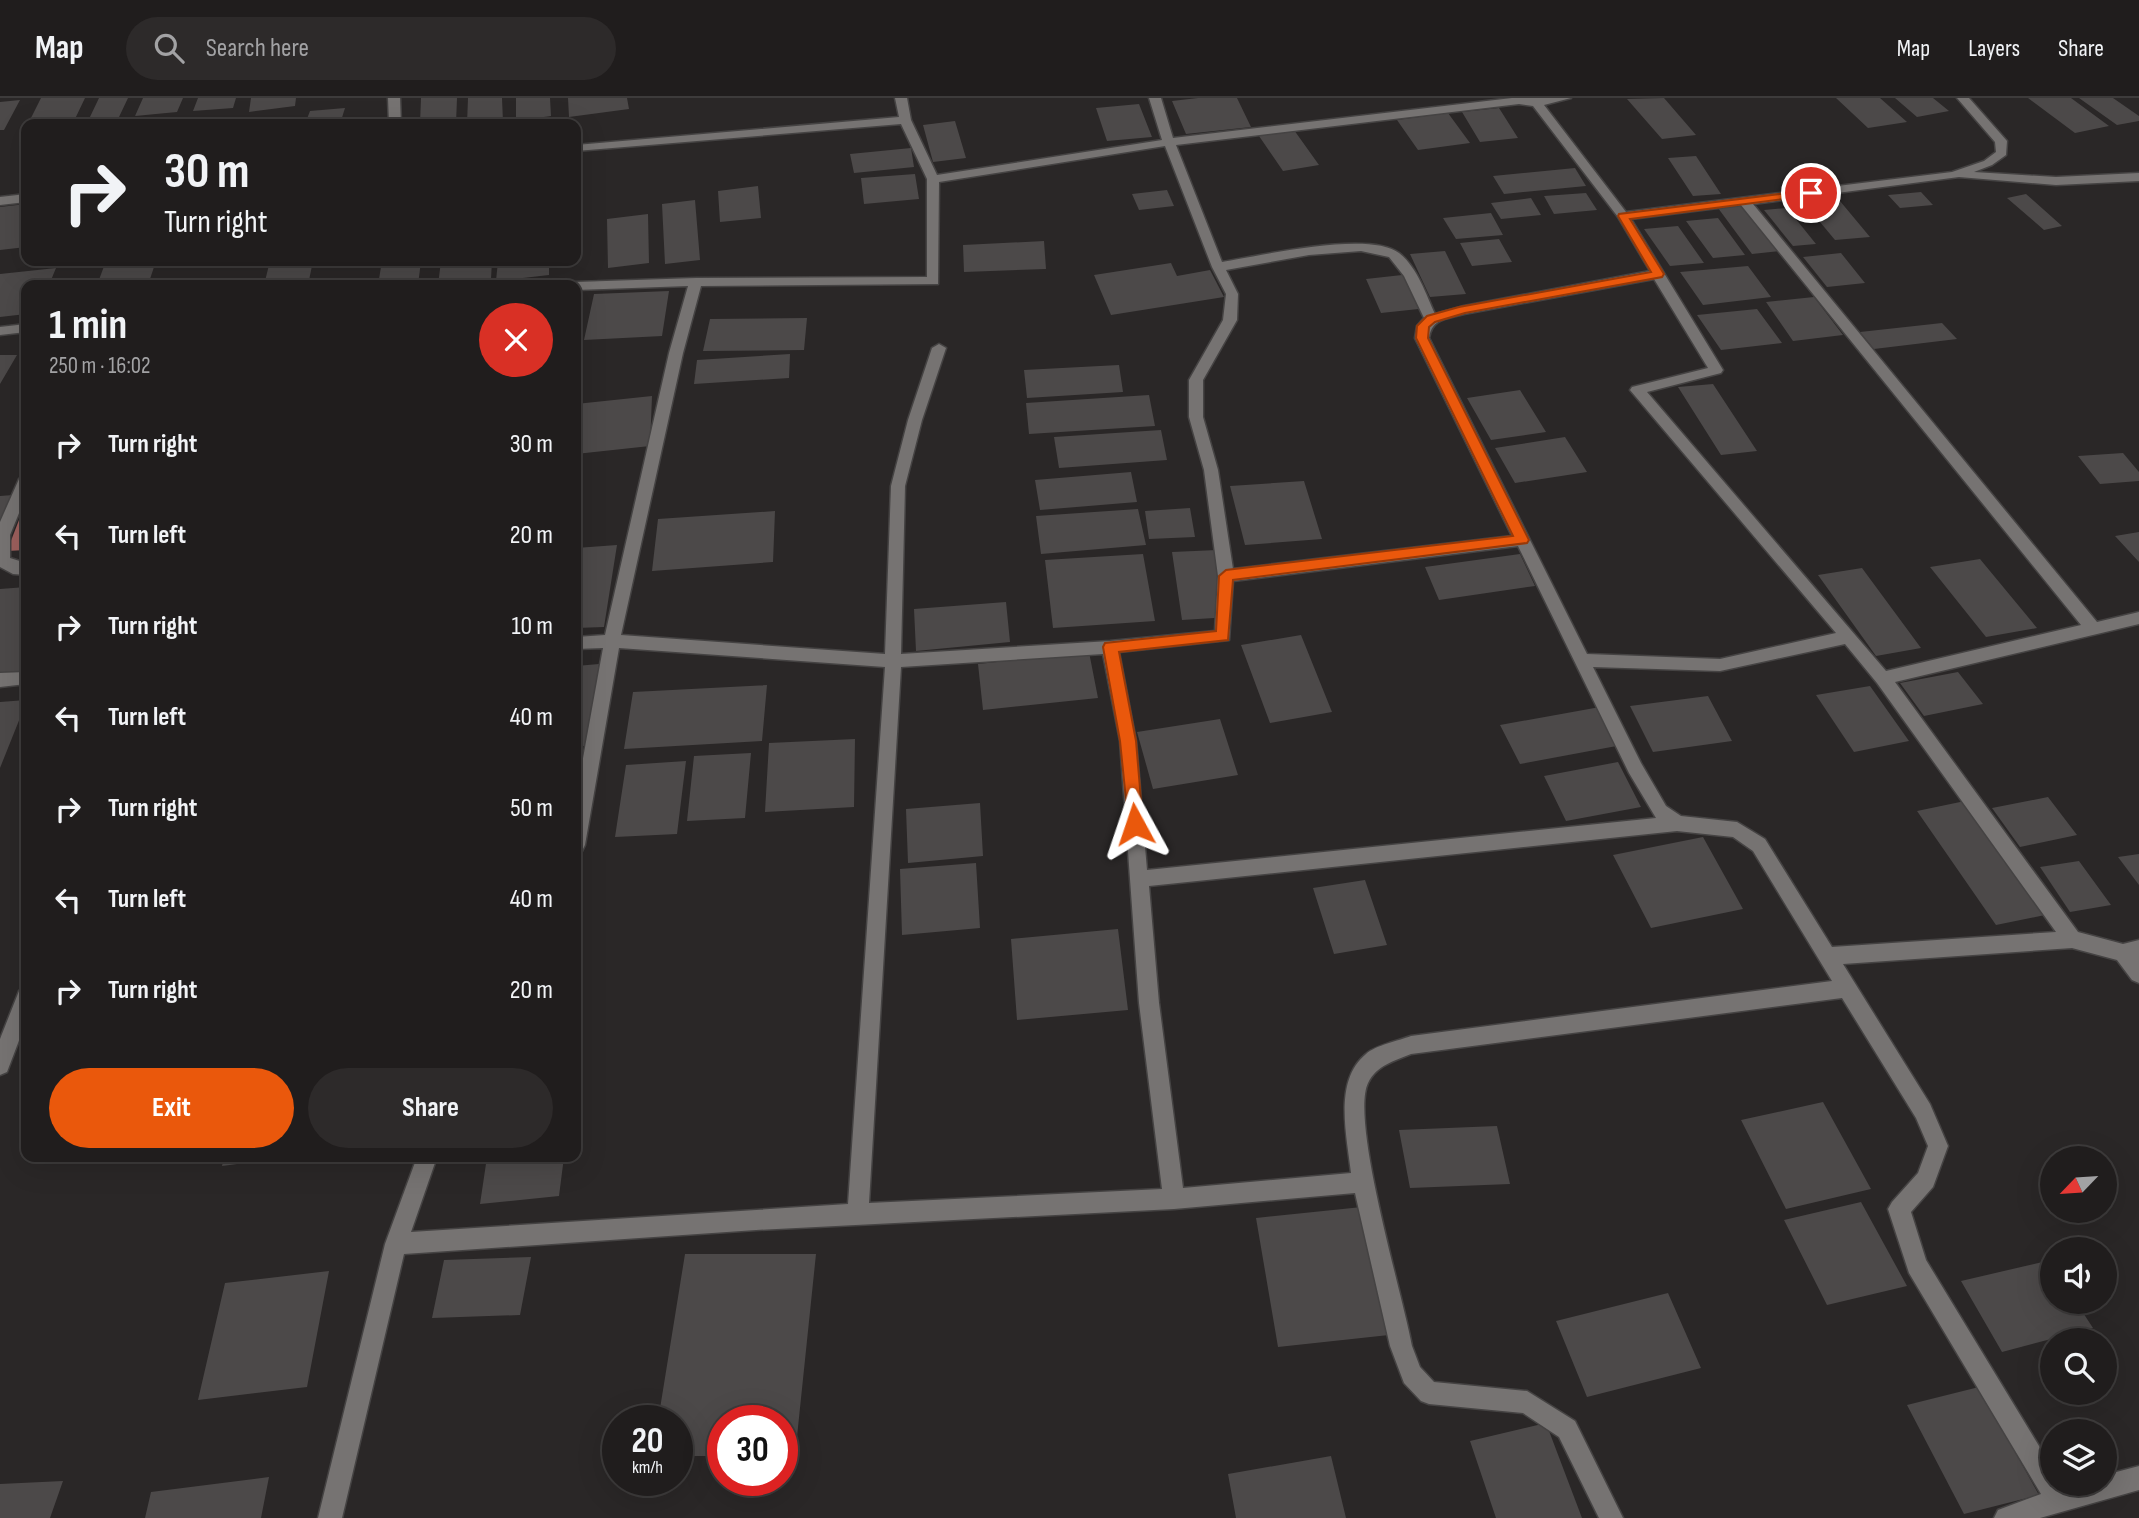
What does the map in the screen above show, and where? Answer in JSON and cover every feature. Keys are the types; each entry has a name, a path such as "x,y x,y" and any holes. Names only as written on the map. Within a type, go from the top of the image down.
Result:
{"street":[{"path":"394,98 395,119"},
{"path":"581,286 696,282 933,281 933,179 905,120 901,98"},
{"path":"581,643 612,640 893,661 1111,647 1223,636 1226,576 1211,470 1196,417 1196,380 1230,320 1232,294 1218,267 1169,142 1155,98"},
{"path":"933,179 1169,142 1519,99 1536,103 1565,98"},
{"path":"1954,175 1988,163 2002,153 2001,142 1963,98"},
{"path":"1536,103 1623,216 1716,370 1637,390 1883,678 2072,939"},
{"path":"581,148 905,120"},
{"path":"1623,216 1954,175 2056,181 2139,177"},
{"path":"0,201 21,199"},
{"path":"1744,201 2092,627"},
{"path":"1218,267 1332,249 1373,246 1384,249 1402,264 1431,319"},
{"path":"1658,274 1464,310 1431,319 1423,326 1422,338 1635,768 1660,811 1677,823"},
{"path":"581,817 612,640 676,353 696,282"},
{"path":"0,331 21,329"},
{"path":"858,1214 893,661 898,486 915,420 939,348"},
{"path":"21,491 2,535 2,561 13,568 21,569"},
{"path":"1226,576 1522,540"},
{"path":"1883,678 2139,618"},
{"path":"1581,660 1720,665 1847,637"},
{"path":"1111,647 1128,741 1149,1003 1174,1199"},
{"path":"0,680 21,678"},
{"path":"1139,880 1677,823 1737,830 1759,845 1923,1111 1938,1146 1926,1180 1899,1209 1917,1265 2058,1500"},
{"path":"1827,956 2072,939 2131,951 2139,974"},
{"path":"1611,1518 1567,1429 1527,1402 1429,1393 1412,1375 1401,1346 1363,1182 1355,1122 1357,1082 1373,1060 1411,1045 1847,988"},
{"path":"0,1065 19,1038"},
{"path":"330,1518 396,1244 425,1162"},
{"path":"396,1244 858,1214 1174,1199 1363,1182"},
{"path":"2007,1518 2058,1500 2139,1478"}],"shaded area":[{"path":"21,515 21,550 7,551"}],"building":[{"path":"41,98 85,98 75,119 30,119"},
{"path":"99,98 128,98 119,117 89,119"},
{"path":"143,98 183,98 177,112 135,116"},
{"path":"198,98 236,98 233,108 193,111"},
{"path":"251,98 296,98 295,106 249,112"},
{"path":"421,98 457,98 456,119 420,119"},
{"path":"468,98 502,98 503,119 467,119"},
{"path":"516,98 550,98 551,116 516,119"},
{"path":"568,98 627,98 629,109 569,117"},
{"path":"1237,98 1251,127 1186,134 1172,101"},
{"path":"1664,98 1696,135 1662,139 1627,99"},
{"path":"1836,98 1880,98 1907,122 1868,128"},
{"path":"1895,98 1933,98 1949,111 1917,117"},
{"path":"2028,98 2071,98 2109,126 2075,133"},
{"path":"2079,98 2113,98 2139,116 2139,121 2117,125"},
{"path":"20,100 4,130 0,130 0,102"},
{"path":"1139,104 1152,137 1107,141 1096,108"},
{"path":"345,108 342,119 307,119 310,111"},
{"path":"1499,108 1518,138 1480,142 1462,112"},
{"path":"1448,113 1470,143 1418,150 1397,120"},
{"path":"955,121 966,158 933,162 923,125"},
{"path":"1294,130 1319,165 1283,171 1259,136"},
{"path":"911,148 914,167 854,173 850,154"},
{"path":"1696,156 1721,194 1693,196 1668,158"},
{"path":"1575,168 1586,186 1504,194 1493,176"},
{"path":"915,174 919,199 864,204 861,178"},
{"path":"758,186 761,218 720,222 718,191"},
{"path":"1167,190 1174,206 1139,210 1132,194"},
{"path":"1921,192 1933,205 1900,208 1888,195"},
{"path":"1586,193 1597,210 1554,214 1544,196"},
{"path":"2026,194 2062,226 2044,230 2007,198"},
{"path":"1531,198 1541,215 1501,219 1491,203"},
{"path":"695,200 700,260 665,264 662,204"},
{"path":"1840,201 1870,237 1835,240 1805,204"},
{"path":"21,205 21,248 0,250 0,207"},
{"path":"1746,205 1781,251 1752,254 1718,208"},
{"path":"1787,208 1816,244 1793,246 1764,210"},
{"path":"1491,213 1503,235 1456,239 1443,218"},
{"path":"648,214 649,263 608,268 607,219"},
{"path":"1718,218 1745,255 1713,258 1686,221"},
{"path":"1678,226 1704,263 1670,266 1644,229"},
{"path":"1499,239 1512,262 1472,266 1460,243"},
{"path":"1044,241 1046,269 964,272 963,245"},
{"path":"1445,251 1466,294 1430,297 1410,254"},
{"path":"1841,253 1865,283 1827,287 1803,257"},
{"path":"1171,263 1177,276 1210,270 1224,297 1111,315 1094,275"},
{"path":"104,266 154,266 150,280 99,280"},
{"path":"269,266 312,266 309,280 265,280"},
{"path":"381,266 420,266 419,280 379,280"},
{"path":"440,266 492,266 491,279 439,280"},
{"path":"498,266 549,266 549,275 496,280"},
{"path":"1748,266 1771,297 1703,305 1680,272"},
{"path":"56,268 51,280 21,280 21,315 0,317 0,274"},
{"path":"1411,274 1428,308 1381,313 1366,279"},
{"path":"669,291 662,336 584,340 594,294"},
{"path":"1814,297 1843,335 1793,341 1766,302"},
{"path":"1757,309 1782,343 1721,350 1697,315"},
{"path":"807,318 804,350 703,351 710,319"},
{"path":"1942,323 1957,339 1874,349 1860,332"},
{"path":"790,354 789,378 694,384 697,360"},
{"path":"0,355 17,355 0,384"},
{"path":"1119,365 1123,392 1027,398 1024,370"},
{"path":"1713,384 1757,451 1721,455 1678,387"},
{"path":"1520,390 1546,432 1491,440 1467,398"},
{"path":"1149,395 1155,426 1029,434 1026,403"},
{"path":"652,396 650,446 581,453 581,403"},
{"path":"1161,430 1167,460 1059,468 1054,437"},
{"path":"1565,437 1587,472 1515,483 1495,448"},
{"path":"2123,453 2139,472 2139,481 2100,484 2078,456"},
{"path":"1131,472 1137,502 1040,510 1035,480"},
{"path":"1304,481 1322,539 1245,545 1230,486"},
{"path":"13,495 0,521 0,496"},
{"path":"1190,508 1195,537 1149,539 1145,511"},
{"path":"1138,509 1146,545 1041,554 1036,516"},
{"path":"775,511 773,562 652,571 658,519"},
{"path":"2139,532 2139,562 2115,536"},
{"path":"617,545 604,627 581,628 581,548"},
{"path":"1217,550 1230,617 1182,620 1172,552"},
{"path":"1143,554 1155,621 1053,628 1045,560"},
{"path":"1520,554 1535,586 1439,600 1425,567"},
{"path":"1980,559 2037,628 1986,637 1930,567"},
{"path":"1862,568 1921,648 1876,656 1818,575"},
{"path":"21,587 21,671 0,673 0,589"},
{"path":"1006,602 1010,642 916,651 914,609"},
{"path":"1301,635 1332,712 1270,723 1241,645"},
{"path":"1089,652 1098,698 983,710 978,664"},
{"path":"599,664 586,746 581,746 581,666"},
{"path":"1958,672 1983,704 1924,716 1900,683"},
{"path":"767,685 762,741 624,749 633,692"},
{"path":"1870,686 1909,741 1854,752 1816,695"},
{"path":"1708,696 1732,741 1653,752 1630,706"},
{"path":"21,700 21,716 0,768 0,702"},
{"path":"1600,707 1622,745 1520,764 1500,725"},
{"path":"1220,719 1238,775 1153,789 1137,732"},
{"path":"855,739 854,807 765,812 769,743"},
{"path":"751,753 745,818 687,821 694,756"},
{"path":"686,761 677,834 615,837 626,765"},
{"path":"1618,762 1641,807 1566,821 1544,776"},
{"path":"2048,797 2077,835 2020,847 1992,808"},
{"path":"1965,801 2045,915 1996,925 1917,811"},
{"path":"980,803 983,856 908,863 906,809"},
{"path":"1703,837 1743,909 1651,928 1613,855"},
{"path":"2139,854 2139,885 2118,857"},
{"path":"2079,861 2111,905 2070,912 2040,867"},
{"path":"976,863 980,928 902,935 900,869"},
{"path":"1365,880 1387,945 1334,954 1313,888"},
{"path":"1118,929 1128,1010 1017,1020 1011,939"},
{"path":"1823,1102 1871,1189 1786,1209 1741,1120"},
{"path":"1497,1126 1510,1184 1410,1188 1399,1130"},
{"path":"223,1162 252,1162 222,1166"},
{"path":"486,1162 563,1162 559,1196 480,1204"},
{"path":"1861,1202 1907,1286 1827,1305 1784,1220"},
{"path":"1362,1207 1389,1335 1278,1347 1256,1218"},
{"path":"685,1254 816,1254 798,1427 798,1405 707,1405 707,1456 693,1456 693,1405 661,1405"},
{"path":"531,1257 520,1315 432,1318 444,1260"},
{"path":"2040,1263 2040,1314 2084,1314 2093,1328 2040,1328 2040,1342 2002,1352 1961,1281"},
{"path":"329,1271 307,1387 198,1400 225,1283"},
{"path":"1668,1293 1701,1368 1587,1397 1556,1321"},
{"path":"1979,1387 2039,1495 1964,1514 1907,1405"},
{"path":"1546,1423 1582,1518 1496,1518 1470,1441"},
{"path":"1331,1456 1346,1518 1236,1518 1228,1474"},
{"path":"269,1477 261,1518 145,1518 151,1492"},
{"path":"63,1481 50,1518 0,1518 0,1484"}],"route":[{"path":"1135,824 1128,741 1111,647 1223,636 1226,576 1522,540 1422,338 1423,326 1431,319 1464,310 1658,274 1623,216 1811,193"}]}
